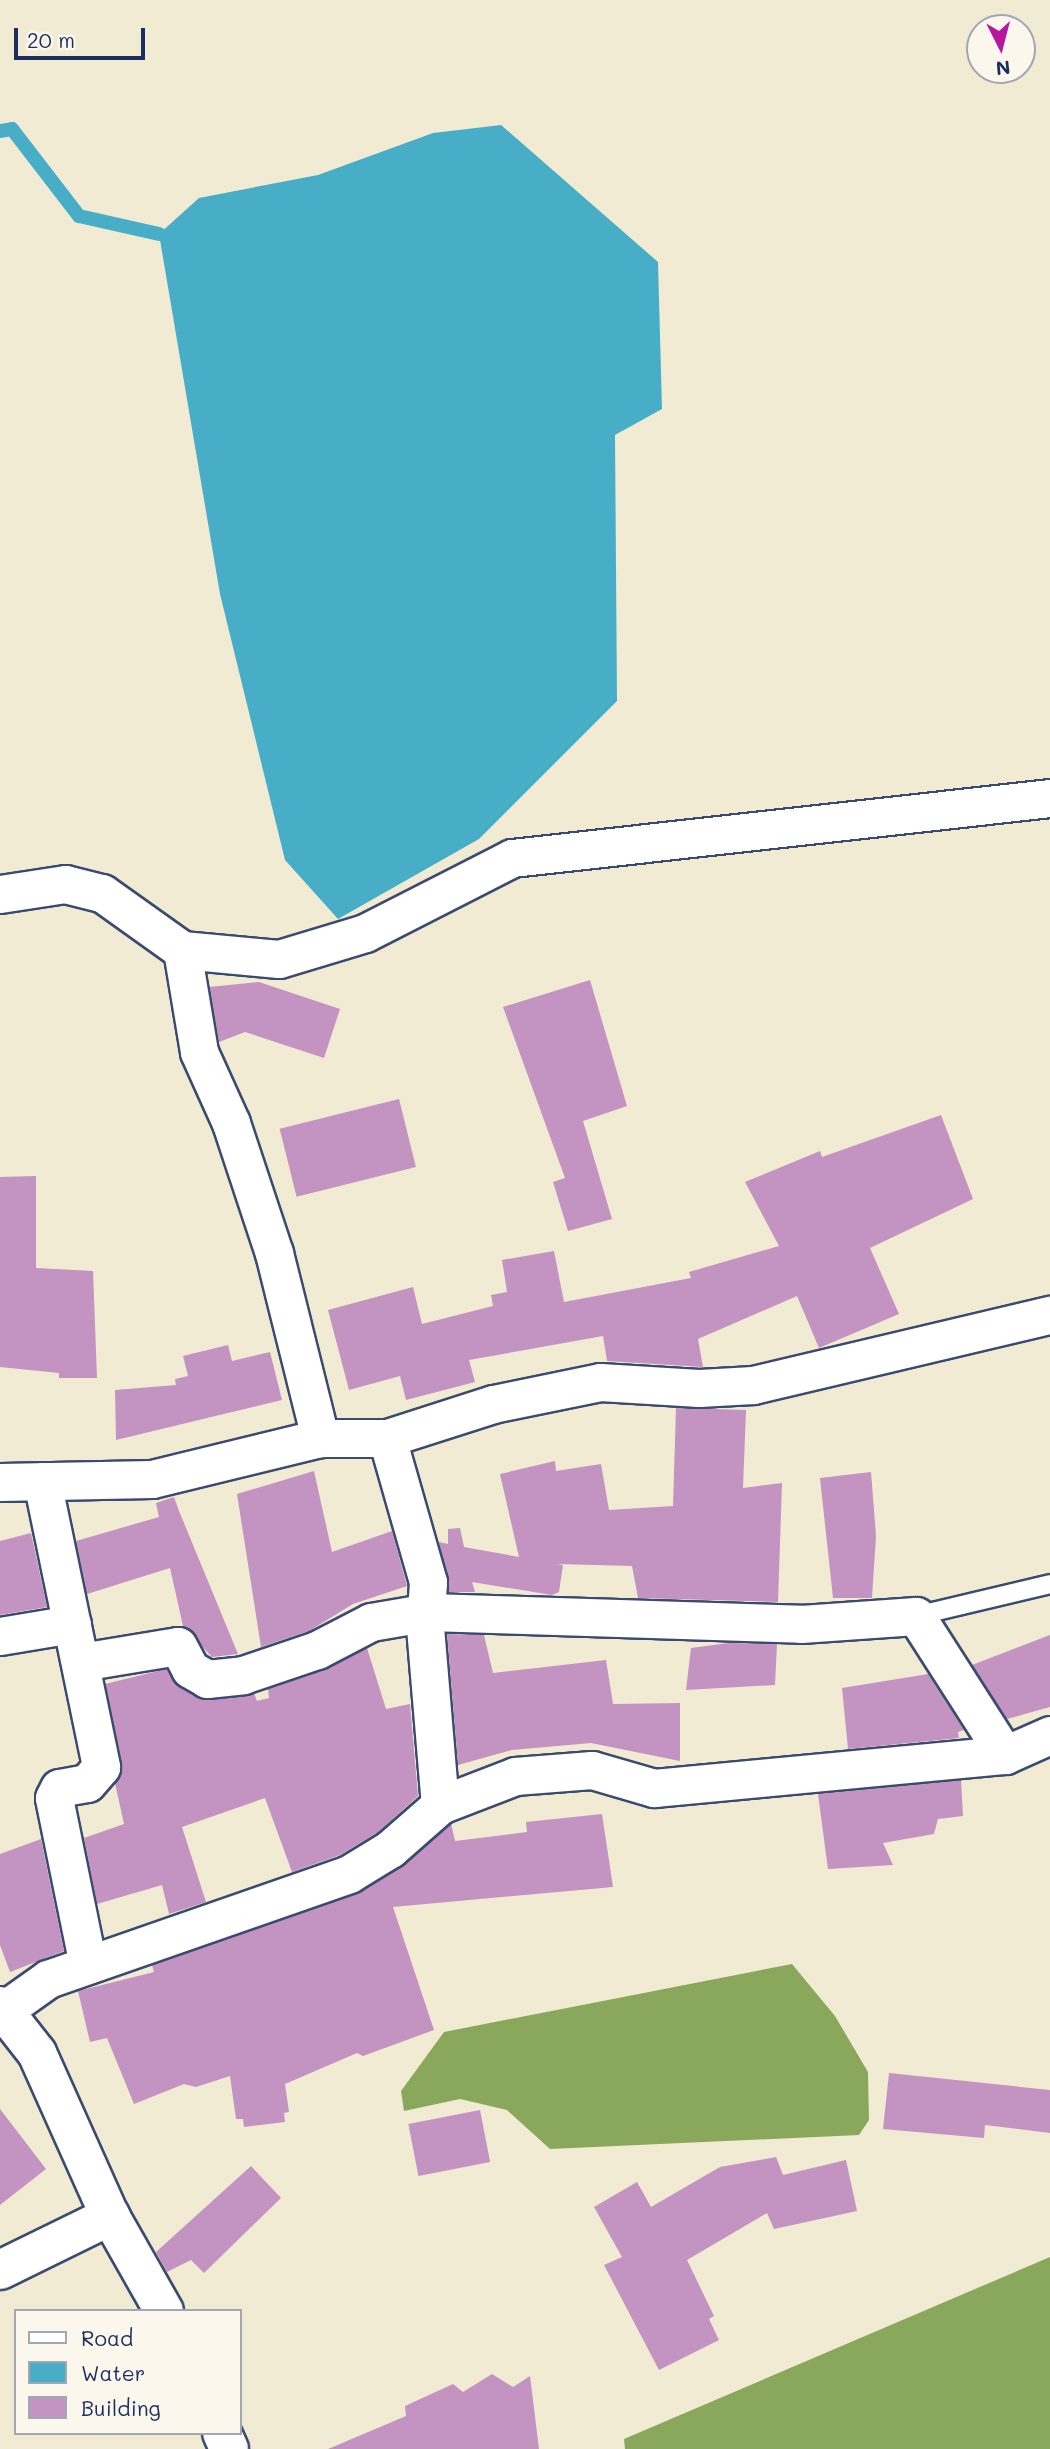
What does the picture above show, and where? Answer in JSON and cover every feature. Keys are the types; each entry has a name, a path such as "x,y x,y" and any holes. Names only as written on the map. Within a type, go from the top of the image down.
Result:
{"main road":[{"path":"1,2010 37,2053 110,2216 163,2309"},
{"path":"0,2270 110,2216"}],"street":[{"path":"0,894 65,884 102,893 182,950 279,959 365,933 512,858 1050,798"},
{"path":"182,950 199,1052 230,1123 274,1253 320,1438"},
{"path":"0,1482 152,1479 320,1438 387,1438 493,1404 600,1382 718,1388 753,1384 1050,1315"},
{"path":"387,1438 416,1530 428,1582 429,1612 425,1628 440,1805"},
{"path":"42,1481 101,1767 87,1783 59,1788 54,1798 88,1965"},
{"path":"81,1662 178,1646 190,1669 207,1679 243,1675 317,1650 371,1622 429,1612 802,1624 916,1616 1005,1755"},
{"path":"0,1636 72,1624"},
{"path":"1,2010 48,1979 349,1874 390,1849 440,1805 515,1776 592,1770 654,1788 1005,1755 1050,1735"}],"lane":[{"path":"916,1616 1050,1584"}],"green space":[{"path":"792,1964 835,2016 868,2072 869,2120 859,2135 550,2149 507,2110 460,2099 404,2111 401,2091 444,2032"},
{"path":"1050,2257 1050,2449 625,2449 624,2439"}],"water":[{"path":"501,125 658,262 662,409 615,435 617,701 479,839 338,919 285,860 220,594 159,234 199,198 318,175 433,133"}],"building":[{"path":"590,980 627,1106 583,1121 612,1219 568,1231 553,1182 565,1178 503,1007"},
{"path":"259,982 340,1009 324,1058 245,1032 219,1042 209,987"},
{"path":"399,1099 416,1167 297,1197 280,1129"},
{"path":"941,1115 973,1199 870,1248 899,1314 819,1348 797,1296 698,1339 703,1367 607,1361 603,1336 469,1360 475,1382 406,1400 400,1376 349,1390 328,1310 413,1287 422,1324 493,1306 491,1295 507,1292 502,1260 554,1251 564,1302 691,1278 689,1272 779,1246 745,1182 820,1151 822,1157"},
{"path":"36,1176 36,1268 93,1271 97,1378 59,1378 59,1373 0,1367 0,1177"},
{"path":"228,1345 232,1361 270,1352 282,1400 116,1440 115,1390 176,1385 175,1379 188,1376 183,1356"},
{"path":"676,1408 746,1410 743,1488 782,1483 778,1602 638,1598 632,1566 557,1564 563,1565 559,1592 552,1595 472,1582 475,1592 448,1592 439,1542 448,1544 448,1529 460,1528 464,1547 519,1557 500,1474 555,1461 556,1471 601,1464 609,1510 673,1506"},
{"path":"314,1471 332,1552 392,1531 407,1586 353,1604 309,1631 261,1647 237,1494"},
{"path":"871,1472 876,1536 872,1598 833,1598 820,1478"},
{"path":"174,1497 238,1654 212,1657 183,1626 170,1568 87,1594 76,1541 159,1517 156,1503"},
{"path":"31,1533 47,1607 0,1615 0,1541"},
{"path":"447,1634 484,1635 493,1673 606,1660 613,1704 680,1703 680,1761 591,1743 512,1750 458,1765"},
{"path":"1050,1635 1050,1707 1007,1719 972,1665"},
{"path":"729,1643 777,1644 775,1685 686,1690 691,1648"},
{"path":"367,1648 386,1709 410,1704 418,1796 378,1832 340,1855 292,1872 265,1798 182,1827 206,1902 169,1914 162,1885 97,1904 84,1838 124,1824 115,1783 122,1763 105,1684 166,1669 179,1687 197,1697 254,1693 257,1701 269,1698 268,1689 324,1670"},
{"path":"928,1674 964,1730 958,1732 959,1738 848,1749 842,1688"},
{"path":"961,1780 963,1816 938,1819 934,1834 883,1843 893,1865 828,1869 818,1794"},
{"path":"602,1814 613,1887 393,1907 434,2030 363,2056 357,2053 285,2084 289,2112 284,2113 285,2122 244,2127 243,2119 236,2119 230,2076 196,2087 184,2084 134,2104 107,2038 90,2042 78,1991 154,1972 152,1965 356,1894 404,1865 451,1823 455,1841 527,1832 526,1822"},
{"path":"41,1839 64,1951 10,1972 0,1945 0,1854"},
{"path":"889,2073 1050,2090 1050,2133 985,2125 984,2138 883,2129"},
{"path":"0,2109 46,2169 0,2205"},
{"path":"480,2110 490,2162 418,2176 408,2124"},
{"path":"776,2157 783,2175 846,2160 857,2211 774,2229 767,2213 687,2260 714,2316 709,2319 719,2340 659,2370 604,2265 622,2257 594,2207 637,2182 651,2207 720,2167"},
{"path":"251,2166 281,2198 204,2273 191,2260 167,2272 156,2252"},
{"path":"492,2374 513,2387 530,2376 539,2449 328,2449 406,2416 405,2406 453,2384 463,2392"}],"waterway":[{"path":"0,131 12,129 79,216 159,234"}]}
